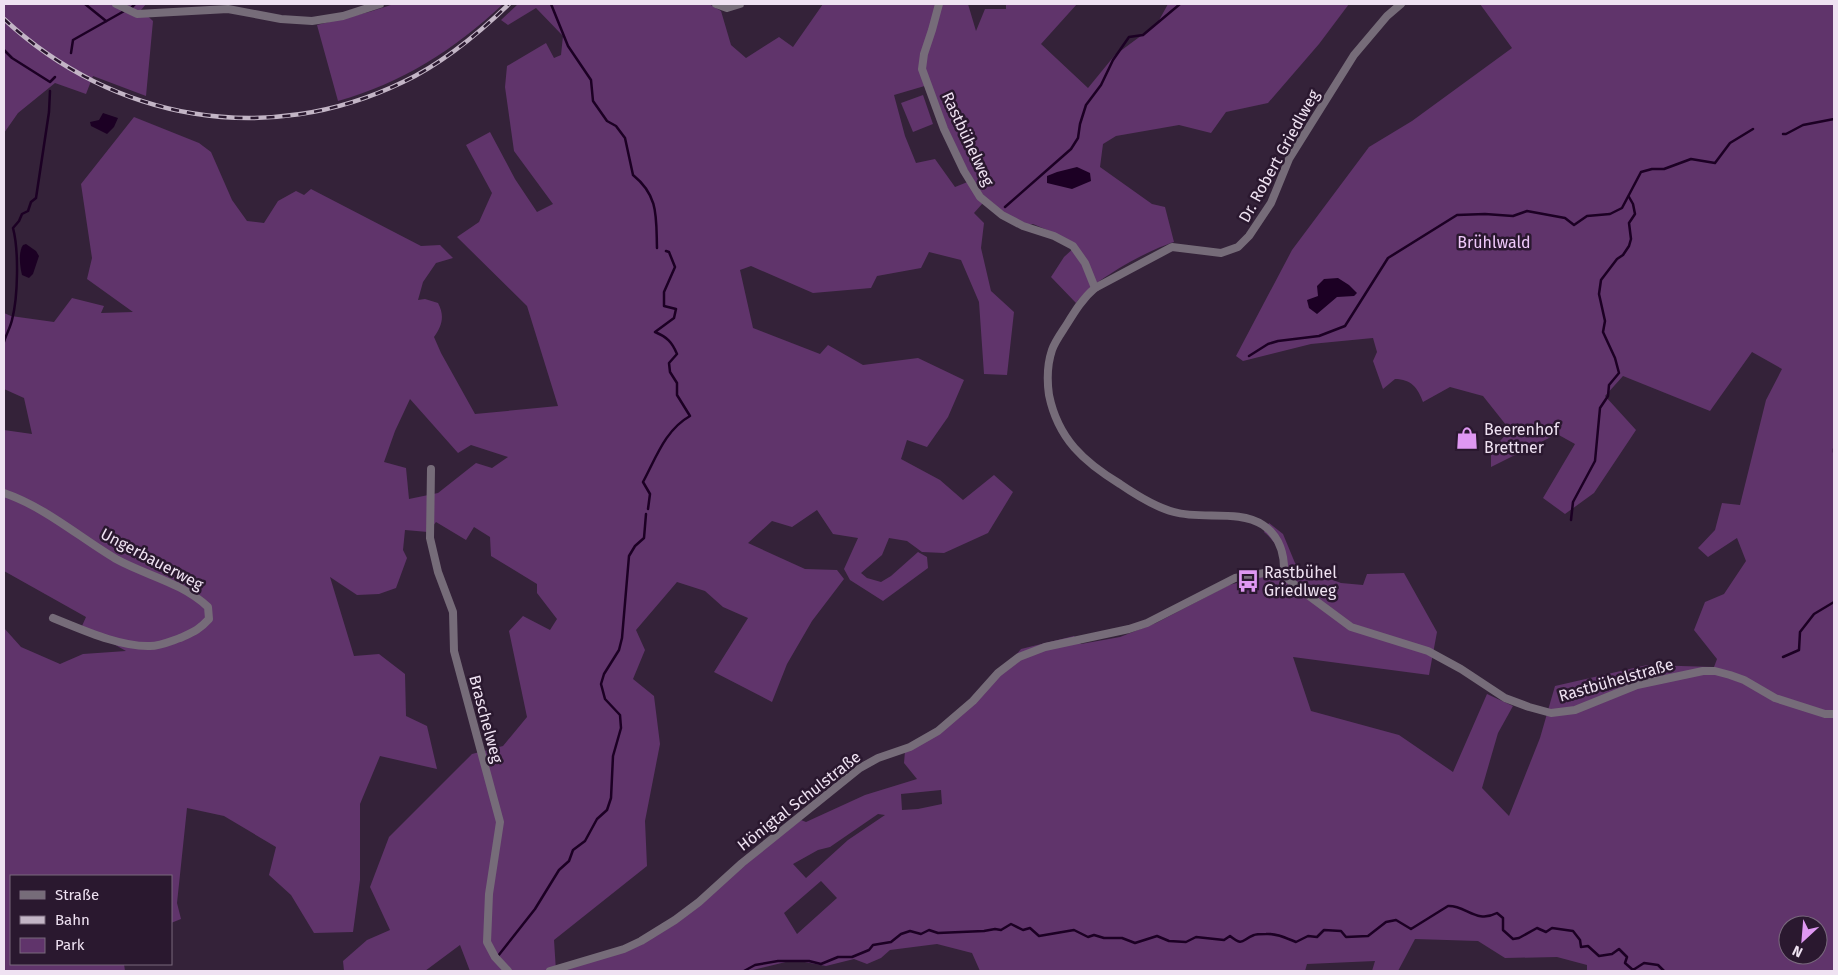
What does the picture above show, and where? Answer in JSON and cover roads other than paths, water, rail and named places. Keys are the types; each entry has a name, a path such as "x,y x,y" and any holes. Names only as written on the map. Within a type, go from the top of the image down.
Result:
{"street":[{"path":"123,7 137,14 228,9 281,19 312,21 343,16 380,4"},
{"path":"716,4 727,8 740,4"},
{"name":"Rastbühelweg","path":"939,4 924,54 922,69 944,129 964,171 980,198 1002,215 1023,226 1054,236 1073,246 1085,263 1094,288"},
{"name":"Dr. Robert Griedlweg","path":"1094,288 1172,247 1221,253 1238,247 1249,236 1271,203 1289,159 1354,55 1401,4"},
{"path":"1094,288 1088,293 1052,348 1048,362 1048,388 1052,409 1058,426 1065,437 1095,469 1129,491 1162,507 1175,512 1248,519 1263,525 1277,539 1285,564 1284,575"},
{"name":"Braschelweg","path":"430,469 430,538 438,572 453,612 454,651 500,822 489,894 487,942 495,957 508,971"},
{"name":"Ungerbauerweg","path":"4,493 42,511 118,560 166,580 199,599 208,607 209,619 199,630 152,646 122,642 87,632 53,618"},
{"name":"Hönigtal Schulstraße","path":"550,971 624,948 640,941 675,920 699,902 742,863 860,768 878,758 910,747 938,731 973,701 998,673 1013,660 1045,647 1119,632 1147,623 1235,578 1270,572 1284,575"},
{"name":"Rastbühelstraße","path":"1284,575 1297,587 1351,627 1428,651 1505,698 1536,709 1551,712 1575,710 1637,685 1704,671 1715,671 1744,680 1775,698 1825,714 1834,714"}],"waterway":[{"path":"85,4 106,21"},
{"path":"131,8 135,4"},
{"path":"551,4 568,46 591,80 593,101 607,121 616,126 625,138 633,175 648,191 652,199 656,217 657,248"},
{"path":"1005,207 1071,149 1078,138 1086,105 1101,85 1113,60 1129,37 1143,35 1180,4"},
{"path":"71,53 73,40 126,10"},
{"path":"4,50 12,58 50,82 55,77"},
{"path":"4,342 12,320 17,287 17,261 13,228 22,214 28,211 31,202 36,198 49,112 50,91"},
{"path":"1783,134 1803,125 1834,119"},
{"path":"1249,356 1268,344 1319,336 1345,326 1388,258 1457,215 1513,216 1527,211 1565,218 1574,225 1587,216 1610,214 1622,208 1641,172 1652,169 1664,169 1691,159 1715,163 1730,143 1753,129"},
{"path":"1571,520 1573,502 1595,461 1600,408 1608,396 1609,385 1619,373 1615,358 1603,332 1605,321 1599,294 1601,280 1629,246 1631,239 1629,223 1635,214 1629,197"},
{"path":"648,509 650,494 643,482 668,437 681,422 690,416 677,395 677,383 670,372 669,363 677,354 669,340 655,332 674,318 676,309 664,306 664,292 675,267 669,252 666,251"},
{"path":"498,956 535,909 559,870 569,861 573,850 585,841 597,819 607,810 611,798 613,756 621,728 620,715 605,699 601,684 604,674 619,650 622,638 629,556 635,546 644,538 646,514"},
{"path":"1783,657 1799,650 1800,632 1814,614 1834,602"},
{"path":"744,971 755,965 778,961 809,961 821,964 838,957 852,957 869,950 873,945 891,942 901,934 910,931 921,934 929,930 938,933 1001,930 1011,924 1023,930 1030,928 1039,936 1074,930 1088,937 1094,935 1104,938 1122,938 1135,943 1157,936 1169,941 1186,942 1196,937 1224,940 1230,936 1242,942 1255,935 1270,934 1296,942 1308,936 1317,937 1324,930 1341,931 1346,937 1368,936 1386,922 1396,920 1411,929 1448,906 1454,906 1483,916 1497,913 1503,918 1503,930 1513,939 1519,938 1537,928 1546,932 1552,928 1573,931 1580,940 1581,947 1588,946 1599,956 1612,954 1619,949 1627,957 1625,963 1633,970 1644,963 1658,965 1664,971"}],"railway":[{"path":"4,19 47,54 94,81 143,101 194,114 246,118 299,114 351,102 403,82 446,57 509,4"}],"place":[{"name":"Beerenhof Brettner","path":"1467,438"},
{"name":"Rastbühel Griedlweg","path":"1248,581"}],"park label":[{"name":"Brühlwald","path":"1494,242"}]}
